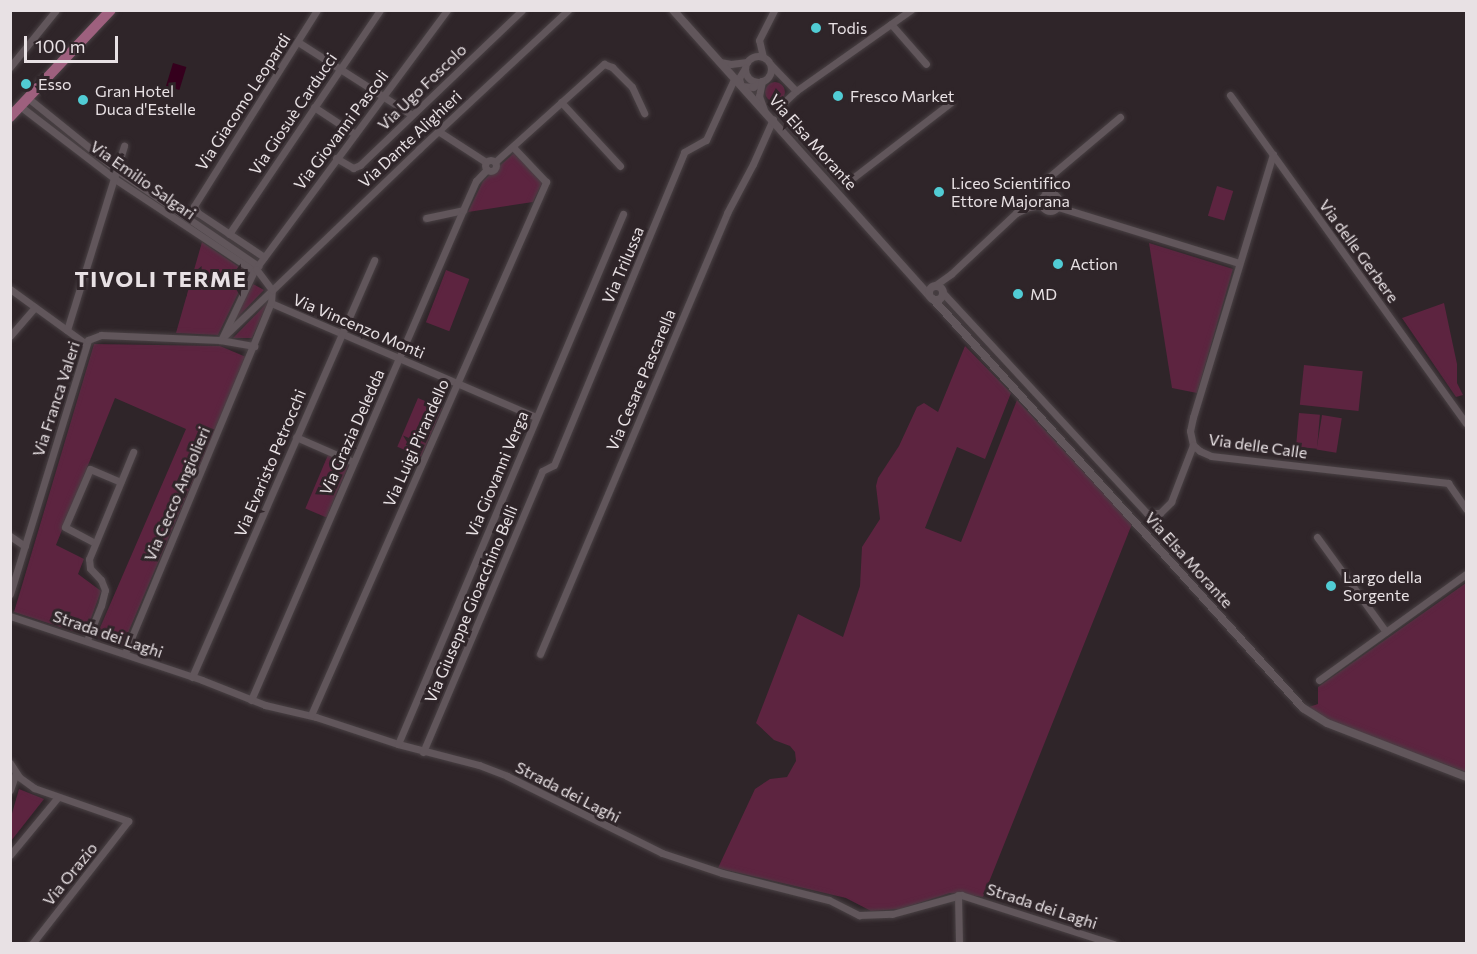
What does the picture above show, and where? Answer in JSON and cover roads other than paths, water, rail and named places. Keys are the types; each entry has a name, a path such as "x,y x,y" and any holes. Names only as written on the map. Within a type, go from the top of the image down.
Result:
{"main road":[{"path":"10,117 111,10"}],"street":[{"path":"10,67 56,10"},
{"name":"Via Giacomo Leopardi","path":"229,234 193,208 317,10"},
{"name":"Via Giosuè Carducci","path":"229,234 380,10"},
{"name":"Via Giovanni Pascoli","path":"220,340 264,257 447,10"},
{"name":"Via Ugo Foscolo","path":"336,158 350,167 357,167 522,10"},
{"name":"Via Dante Alighieri","path":"220,340 568,10"},
{"name":"Via Elsa Morante","path":"673,10 1303,708 1327,723 1467,777"},
{"path":"774,10 759,40 763,57 796,91"},
{"path":"911,10 796,91 780,105 781,113 845,184 950,103"},
{"path":"891,24 926,64"},
{"path":"298,42 412,115"},
{"path":"763,57 752,57 740,78 741,86 753,87 764,80"},
{"path":"719,61 746,64"},
{"path":"438,131 487,166 513,147 606,64 635,90 644,113"},
{"path":"746,64 749,79 764,80 782,76"},
{"path":"764,110 759,96 771,65"},
{"name":"Via Trilussa","path":"545,468 551,469 554,465 684,152 706,140 734,79"},
{"name":"Via delle Gerbere","path":"1230,95 1467,423"},
{"name":"Via Emilio Salgari","path":"24,102 256,269"},
{"name":"Via Emilio Salgari","path":"24,102 115,179 256,269"},
{"path":"561,102 620,166"},
{"path":"314,107 355,134"},
{"path":"1042,205 1041,199 1045,194 1049,177 1120,117"},
{"name":"Via Cesare Pascarella","path":"540,654 727,213 753,164 772,119"},
{"path":"70,332 124,146"},
{"name":"Via Luigi Pirandello","path":"311,715 546,182 513,147"},
{"name":"Via delle Calle","path":"1273,154 1193,417 1191,431 1193,445 1200,452 1211,456 1448,483 1467,509"},
{"name":"Via Grazia Deledda","path":"251,700 463,210 487,166"},
{"path":"951,274 939,299 931,297 934,286 951,274 1016,213 1029,207 1042,205 1051,211 1058,207 1060,201 1057,195 1051,192 1045,194"},
{"path":"1058,207 1239,264"},
{"path":"426,218 463,210"},
{"name":"Via Giovanni Verga","path":"398,744 623,214"},
{"path":"229,234 264,257"},
{"name":"Via Evaristo Petrocchi","path":"192,677 374,260"},
{"path":"256,269 272,290"},
{"path":"934,286 939,286 1147,513 1160,513 1171,502 1193,445"},
{"path":"10,289 86,344"},
{"name":"Via Cecco Angiolieri","path":"125,653 254,346 271,303 272,290"},
{"name":"Via Vincenzo Monti","path":"271,303 536,417"},
{"path":"10,336 35,307"},
{"path":"70,332 101,335"},
{"name":"Via Franca Valeri","path":"10,594 86,344 91,338 101,335 220,340 254,346"},
{"path":"296,437 353,462"},
{"path":"87,640 105,590 101,580 89,565 95,543 133,452"},
{"name":"Via Giuseppe Gioacchino Belli","path":"423,752 545,468"},
{"path":"95,543 65,527 90,469 120,482"},
{"path":"10,536 25,546"},
{"path":"1317,537 1386,632"},
{"path":"1319,680 1467,574"},
{"name":"Strada dei Laghi","path":"10,616 125,653 251,700 311,715 423,752 479,765 504,774 635,842 673,858 829,900 860,915 892,914 958,895 1114,944"},
{"path":"10,763 16,773 28,784 58,796 10,855"},
{"path":"10,790 16,773"},
{"name":"Via Orazio","path":"32,944 128,820 58,796"},
{"path":"958,895 959,944"}],"place":[{"name":"Todis","path":"816,28"},
{"name":"Esso","path":"26,84"},
{"name":"Fresco Market","path":"838,96"},
{"name":"Gran Hotel Duca d'Estelle","path":"83,100"},
{"name":"Liceo Scientifico Ettore Majorana","path":"939,192"},
{"name":"Action","path":"1058,264"},
{"name":"MD","path":"1018,294"},
{"name":"Largo della Sorgente","path":"1331,586"}],"district":[{"name":"TIVOLI TERME","path":"161,279"}]}
